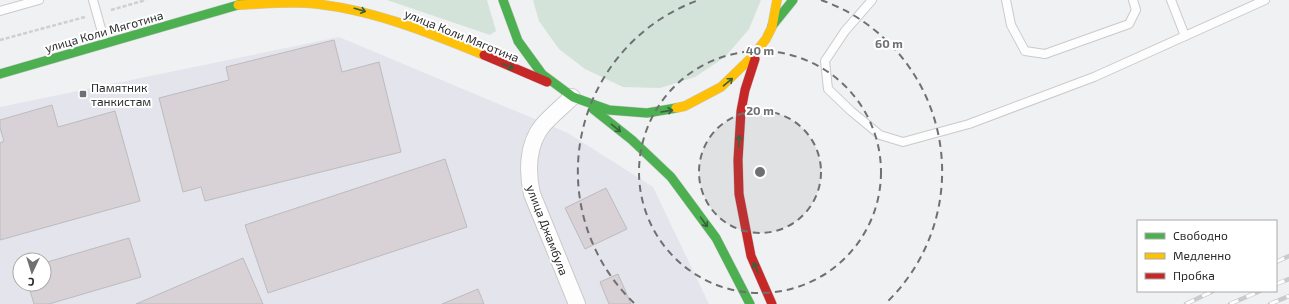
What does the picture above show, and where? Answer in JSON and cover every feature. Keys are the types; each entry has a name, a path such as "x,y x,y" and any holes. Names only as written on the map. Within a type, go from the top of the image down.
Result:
{"main road":[{"name":"улица Коли Мяготина","path":"0,74 251,0"},
{"path":"503,0 514,34 525,54 539,72 557,87 579,100 632,140 671,177 716,238 750,304"},
{"path":"772,26 777,0"},
{"path":"579,100 613,112 641,114 669,112 696,103 720,89 741,71 759,48 772,26 794,0"},
{"name":"улица Коли Мяготина","path":"238,5 305,4 354,9 382,17 469,50 557,87"},
{"path":"759,48 745,90 741,111 738,160 739,194 751,256 772,304"}],"street":[{"name":"улица Джамбула","path":"577,304 532,194 528,180 530,153 536,136 542,126 579,100"}],"lane":[{"path":"0,11 39,0"},
{"path":"93,0 105,44"},
{"path":"872,0 845,32 825,61 828,90 880,135 903,142 976,121 1094,77 1265,0"},
{"path":"1006,0 1011,25 1025,51 1045,54 1129,24 1136,10 1133,0"},
{"path":"1171,0 1185,36"}],"path":[{"path":"0,40 146,0"}],"shaded area":[{"path":"387,0 487,0 496,31 490,35"},
{"path":"533,0 761,0 749,29 725,57 695,77 660,88 623,87 585,69 559,49 539,21"},
{"path":"339,37 568,133 653,187 709,304 0,304 0,107"}],"building":[{"path":"334,40 342,72 379,62 401,152 205,201 201,187 183,192 159,98 229,80 226,67"},
{"path":"52,105 58,127 115,111 140,201 0,240 0,143 4,141 0,128 0,120"},
{"path":"445,159 467,227 268,293 245,225"},
{"path":"606,188 627,229 585,249 565,208"},
{"path":"129,238 141,277 49,304 34,304 30,292 52,292 52,261"},
{"path":"243,258 263,304 136,304"},
{"path":"618,274 631,304 609,304 600,282"},
{"path":"478,289 484,304 442,304"}],"railway":[{"path":"1277,262 1289,256"},
{"path":"1277,284 1289,279"},
{"path":"1186,304 1211,292"},
{"path":"1230,304 1258,292"},
{"path":"1270,304 1289,296"}],"traffic: fast":[{"path":"0,74 251,0"},
{"path":"503,0 518,41 542,74 573,97 609,110 647,113 676,108"},
{"path":"772,26 793,0"},
{"path":"593,109 632,140 671,177 716,238 750,304"}],"traffic: slow":[{"path":"676,108 685,106 721,87 752,57 766,39 772,27 777,0"},
{"path":"238,5 280,3 328,5 374,15 419,29 484,55"}],"traffic: jam":[{"path":"484,55 547,82"},
{"path":"755,59 745,90 741,111 738,160 739,194 751,256 772,304"}],"place":[{"name":"Памятник танкистам","path":"83,94"}]}
